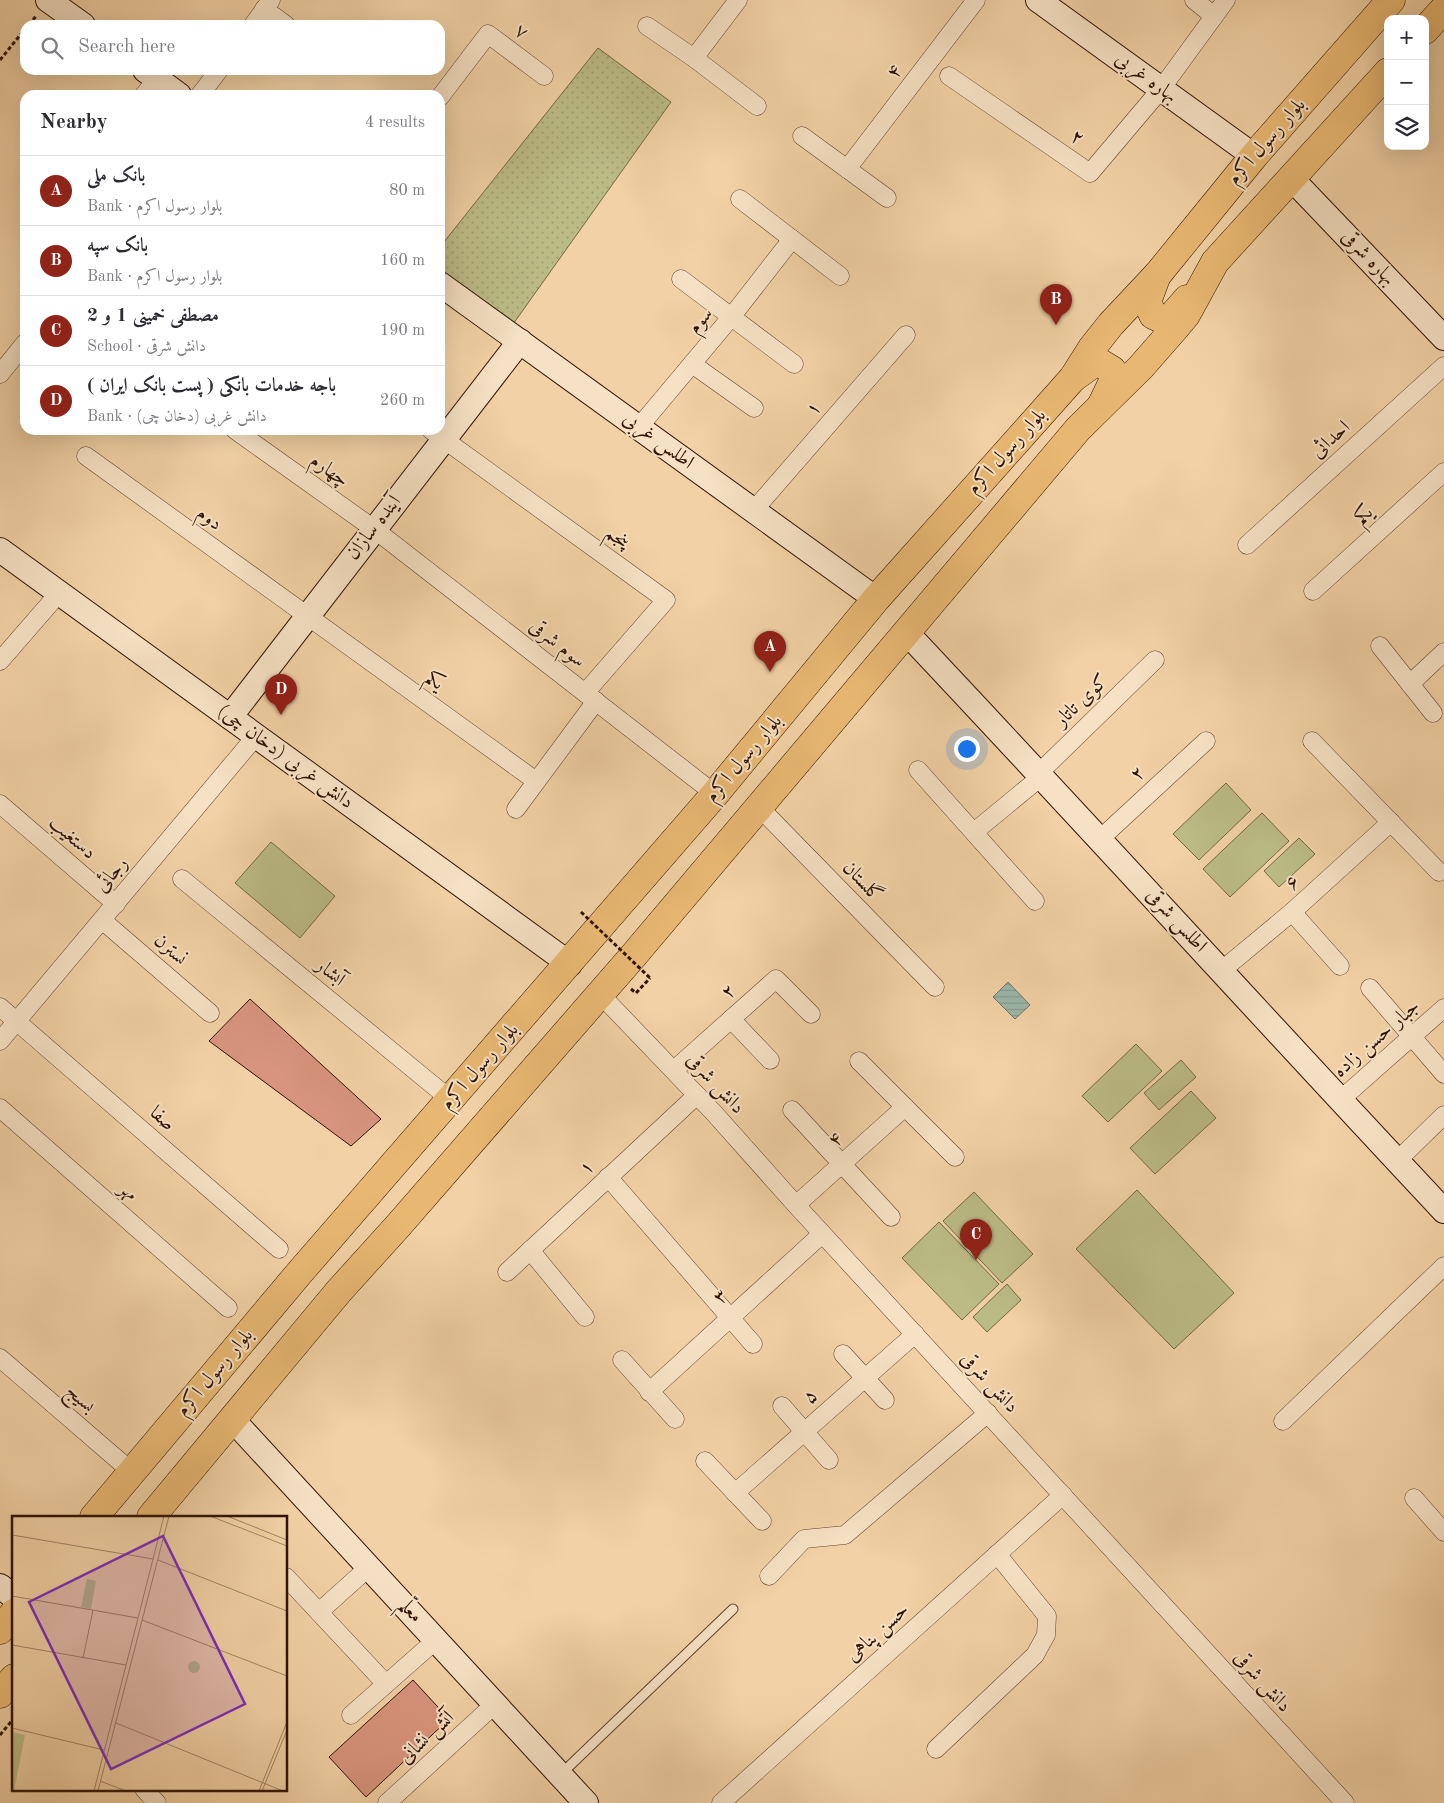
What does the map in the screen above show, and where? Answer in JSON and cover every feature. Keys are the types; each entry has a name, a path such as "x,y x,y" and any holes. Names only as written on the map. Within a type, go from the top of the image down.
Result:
{"main road":[{"name":"بلوار رسول اکرم","path":"95,1516 301,1271 570,964 715,794 876,599 1073,378 1101,336 1158,274 1254,156 1391,0"},
{"path":"1429,26 1444,9"},
{"name":"بلوار رسول اکرم","path":"152,1516 234,1420 338,1291 397,1227 600,994 1078,429 1176,327 1186,315 1215,262 1384,76"},
{"path":"1158,274 1147,302 1153,315 1164,320 1172,316 1200,288"},
{"path":"1073,378 1089,365 1097,362 1112,370 1114,379 1100,408"},
{"path":"375,1187 369,1203 369,1221 375,1228 385,1231 397,1227"},
{"path":"301,1271 320,1265 334,1271 338,1280 338,1291"},
{"path":"0,1630 12,1616"},
{"path":"0,1694 12,1680"}],"street":[{"path":"48,0 76,20"},
{"path":"694,58 738,0"},
{"name":"۴","path":"847,169 976,0"},
{"name":"بهاره غربی","path":"1038,0 1254,156"},
{"path":"1194,0 1214,16"},
{"path":"1161,88 1226,0"},
{"path":"256,20 268,5 282,20"},
{"path":"647,26 694,58 756,106"},
{"name":"۷","path":"445,90 488,34 544,76"},
{"path":"204,90 215,75"},
{"name":"۲","path":"949,76 1090,173 1161,88"},
{"path":"148,81 168,90"},
{"path":"802,136 887,198"},
{"name":"بهاره شرقی","path":"1292,179 1444,338"},
{"path":"740,199 840,276"},
{"name":"سوم","path":"639,427 732,316 792,239"},
{"path":"681,279 794,364"},
{"name":"اطلس غربی","path":"445,288 876,599"},
{"name":"۱","path":"754,510 906,335"},
{"name":"آینده سازان","path":"445,426 520,341"},
{"path":"0,374 20,349"},
{"path":"692,364 754,408"},
{"name":"احداثی","path":"1247,545 1444,366"},
{"name":"چهارم","path":"242,435 374,529"},
{"name":"آینده سازان","path":"230,717 374,529 437,435"},
{"name":"پنجم","path":"439,435 666,600 591,697"},
{"name":"دوم","path":"86,456 306,616"},
{"name":"یکم","path":"1313,591 1444,472"},
{"name":"سوم شرقی","path":"374,529 715,794"},
{"name":"دانش غربی (دخان چی)","path":"0,550 570,964"},
{"path":"3,651 59,593"},
{"name":"یکم","path":"306,616 536,781"},
{"name":"اطلس شرقی","path":"906,632 1040,774 1339,1101 1444,1211"},
{"path":"1380,646 1433,713"},
{"path":"1410,684 1444,652"},
{"name":"کوی تاتار","path":"974,832 1040,774 1156,660"},
{"path":"516,809 591,697"},
{"name":"رجائی","path":"0,1041 256,736"},
{"name":"۲","path":"1100,839 1206,741"},
{"path":"1312,741 1439,872"},
{"path":"918,770 1035,901"},
{"name":"دستغیب","path":"0,804 116,904"},
{"name":"گلستان","path":"759,807 935,988"},
{"name":"۶","path":"1221,971 1292,912 1391,822"},
{"name":"آبشار","path":"182,879 451,1100"},
{"path":"1292,912 1340,966"},
{"name":"نسترن","path":"102,920 210,1013"},
{"name":"۲","path":"674,1070 776,979 811,1014"},
{"path":"1370,988 1444,1074"},
{"name":"دانش شرقی","path":"600,994 674,1070 796,1206 1345,1803"},
{"name":"صفا","path":"0,1006 280,1249"},
{"name":"جبار حسن زاده","path":"1339,1101 1444,1008"},
{"path":"731,1019 770,1060"},
{"path":"858,1060 955,1158"},
{"name":"۱","path":"507,1272 697,1095"},
{"name":"۴","path":"796,1206 905,1107"},
{"name":"مهر","path":"0,1108 228,1308"},
{"path":"792,1110 891,1217"},
{"path":"1397,1162 1444,1115"},
{"path":"608,1177 729,1319 753,1344"},
{"name":"۳","path":"649,1392 822,1234"},
{"path":"530,1250 586,1317"},
{"path":"1283,1421 1444,1266"},
{"name":"۵","path":"734,1493 915,1334"},
{"path":"843,1354 885,1400"},
{"name":"بسیج","path":"0,1358 132,1472"},
{"path":"622,1360 675,1419"},
{"path":"782,1406 829,1460"},
{"path":"769,1576 804,1540 845,1535 988,1413"},
{"name":"معلّم","path":"234,1420 586,1803"},
{"path":"705,1461 762,1521"},
{"name":"حسن پناهی","path":"721,1803 1063,1495"},
{"path":"1414,1498 1444,1532"},
{"path":"936,1749 1035,1655 1046,1635 1047,1616 997,1554"},
{"path":"319,1612 369,1567"},
{"path":"288,1579 386,1684"},
{"path":"0,1586 12,1595"},
{"path":"351,1715 436,1640"},
{"name":"آتش نشانی","path":"387,1803 495,1704"},
{"path":"145,1790 157,1803"}],"lane":[{"path":"560,1775 733,1609"}],"path":[{"path":"0,60 20,35"},
{"path":"581,912 650,978 636,993"},
{"path":"0,1735 12,1720"}],"green space":[{"path":"598,48 671,102 511,327 445,279 445,241"},
{"path":"1226,783 1251,810 1199,860 1173,834"},
{"path":"1262,813 1289,841 1230,897 1203,869"},
{"path":"1299,838 1315,854 1279,887 1264,871"},
{"path":"271,842 335,896 300,938 235,883"},
{"path":"1136,1044 1162,1071 1108,1122 1082,1096"},
{"path":"1181,1060 1196,1077 1159,1110 1144,1093"},
{"path":"1191,1091 1216,1118 1155,1174 1130,1148"},
{"path":"1137,1190 1234,1293 1174,1349 1076,1249"},
{"path":"974,1192 1033,1254 1002,1283 943,1221"},
{"path":"939,1222 999,1284 962,1320 902,1258"},
{"path":"1007,1284 1021,1300 987,1332 973,1317"}],"shaded area":[{"path":"1008,982 1030,1005 1015,1019 993,997"}],"building":[{"path":"250,999 381,1119 351,1146 209,1041"},
{"path":"413,1680 449,1719 366,1797 329,1757"}],"place":[{"name":"بانک سپه","path":"1056,325"},
{"name":"بانک ملی","path":"770,672"},
{"name":"باجه خدمات بانکی ( پست بانک ایران )","path":"281,715"},
{"name":"مصطفی خمینی 1 و 2","path":"976,1260"}]}
